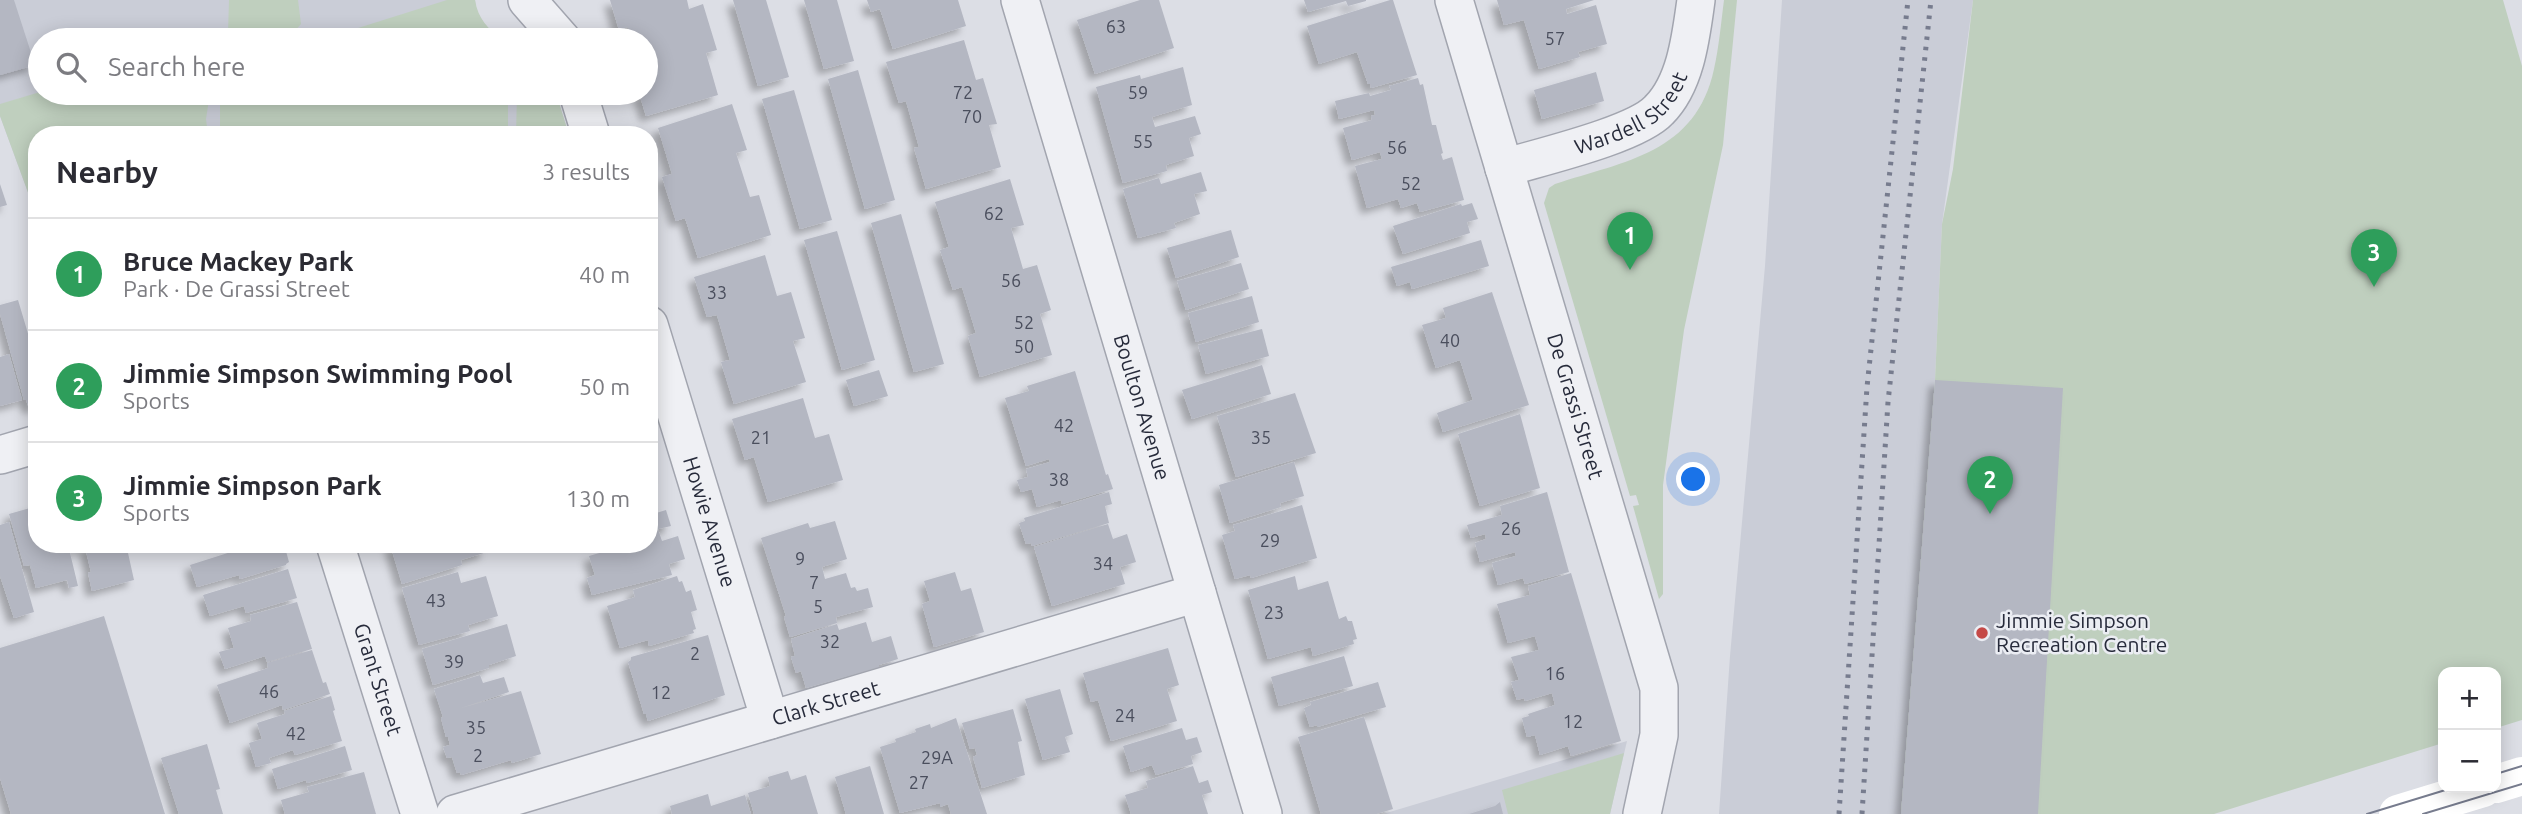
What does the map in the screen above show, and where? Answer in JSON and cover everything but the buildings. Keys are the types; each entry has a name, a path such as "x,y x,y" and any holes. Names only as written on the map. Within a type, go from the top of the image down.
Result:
{"main road":[{"path":"2501,782 2522,776"},
{"path":"2398,814 2467,793"}],"street":[{"path":"527,0 552,28"},
{"name":"Boulton Avenue","path":"1020,0 1263,814"},
{"name":"De Grassi Street","path":"1454,0 1659,688 1659,735 1642,814"},
{"name":"Wardell Street","path":"1504,168 1634,127 1659,111 1676,85 1690,41 1696,0"},
{"path":"582,105 588,126"},
{"name":"Howie Avenue","path":"658,354 770,720"},
{"path":"0,455 28,447"},
{"name":"Grant Street","path":"338,553 419,814"},
{"name":"Clark Street","path":"455,814 1197,593"}],"shaded area":[{"path":"0,0 475,0 477,13 487,28 28,28 28,105 560,105 566,126 28,126 28,192 0,116"},
{"path":"1782,0 1973,0 1942,224 1935,380 1901,814 1719,814 1730,656 1765,266"},
{"path":"1627,741 1610,814 1383,814"}],"green space":[{"path":"229,0 298,0 301,24 298,28 228,28"},
{"path":"447,0 475,0 479,13 489,28 358,28"},
{"path":"1724,0 1737,0 1723,145 1684,330 1663,485 1663,594 1659,599 1633,506 1639,505 1636,495 1630,496 1544,203 1549,188 1555,184 1631,160 1674,136 1691,119 1705,97 1714,69"},
{"path":"1973,0 2503,0 2522,66 2522,720 2501,726 2501,667 2438,667 2438,745 2214,814 1901,814 1935,380 1942,224 1953,169"},
{"path":"28,96 28,105 208,105 207,126 28,126 28,192 0,116 0,104"},
{"path":"220,105 508,105 508,126 220,126"},
{"path":"517,105 560,105 566,126 516,126"},
{"path":"1624,753 1610,814 1508,814 1502,790"}],"tram line":[{"path":"2501,772 2522,766"},
{"path":"2423,814 2522,784"},
{"path":"2367,814 2438,792"}],"railway":[{"path":"1839,814 1867,387 1908,0"},
{"path":"1862,814 1888,402 1931,0"}],"place":[{"name":"Bruce Mackey Park","path":"1630,270"},
{"name":"Jimmie Simpson Park","path":"2374,287"},
{"name":"Jimmie Simpson Swimming Pool","path":"1990,514"},
{"name":"Jimmie Simpson Recreation Centre","path":"1982,633"}]}
